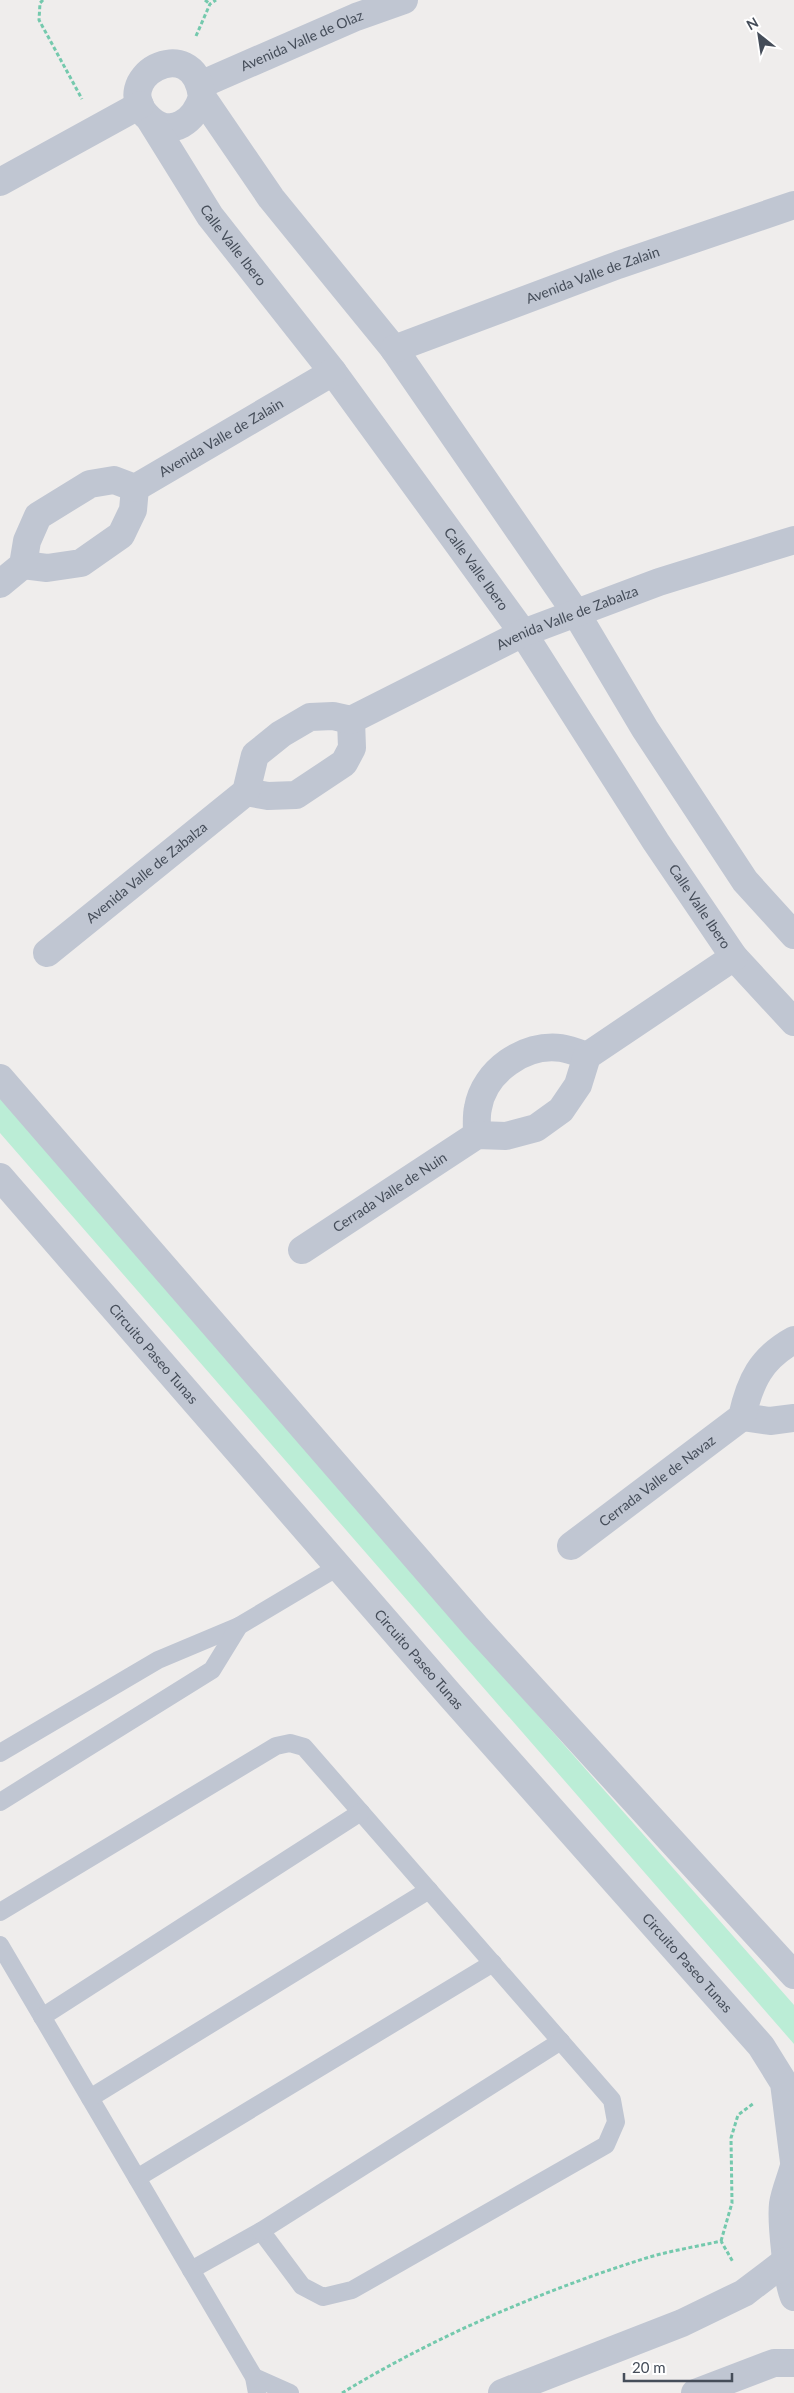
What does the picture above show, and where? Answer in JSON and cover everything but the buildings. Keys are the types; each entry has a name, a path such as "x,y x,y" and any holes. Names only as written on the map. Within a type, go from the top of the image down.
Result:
{"street":[{"name":"Avenida Valle de Olaz","path":"195,83 356,16 404,0"},
{"path":"195,83 198,111 189,121 176,126 163,126 145,113 138,90 149,70 158,65 172,63 195,83 271,198 394,349 576,613 645,728 745,880 794,936"},
{"path":"0,182 98,128 145,113"},
{"name":"Calle Valle Ibero","path":"145,113 210,216 333,372 523,633 656,842 734,957 794,1022"},
{"name":"Avenida Valle de Zalain","path":"394,349 618,265 794,205"},
{"name":"Avenida Valle de Zalain","path":"135,488 333,372"},
{"path":"0,584 23,565 28,541 38,516 90,484 114,480 135,488 133,510 121,535 81,563 46,568 23,565"},
{"name":"Avenida Valle de Zabalza","path":"351,720 523,633 660,582 794,540"},
{"path":"333,716 351,720 352,748 344,763 296,794 268,796 246,792 255,755 281,734 310,717 333,716"},
{"name":"Avenida Valle de Zabalza","path":"47,953 246,792"},
{"path":"587,1056 560,1048 533,1050 508,1062 488,1082 478,1107 477,1134 506,1136 536,1128 561,1110 578,1085 587,1056 734,957"},
{"path":"0,1078 476,1627 794,1975"},
{"name":"Cerrada Valle de Nuin","path":"302,1250 477,1134"},
{"name":"Circuito Paseo Tunas","path":"0,1177 338,1566 761,2046 784,2083 794,2162"},
{"path":"794,1340 778,1349 760,1368 748,1392 742,1417 770,1421 794,1418"},
{"name":"Cerrada Valle de Navaz","path":"571,1546 742,1417"},
{"path":"794,2166 783,2204 786,2261 790,2289 794,2297"},
{"path":"502,2393 682,2323 744,2294 786,2261"},
{"path":"695,2393 774,2363 794,2363"}],"lane":[{"path":"0,1752 158,1660 239,1626 338,1566"},
{"path":"0,1802 212,1670 239,1626"},
{"path":"0,1912 276,1746 290,1743 304,1747 612,2100 616,2122 606,2145 352,2290 323,2296 302,2286 261,2231"},
{"path":"42,2017 361,1812"},
{"path":"90,2098 429,1890"},
{"path":"0,1945 191,2270 255,2385 290,2393"},
{"path":"137,2178 493,1963"},
{"path":"191,2270 261,2231 561,2041"}],"path":[{"path":"43,0 40,3 39,20 98,128"},
{"path":"205,0 210,4"},
{"path":"195,83 210,4 216,0"},
{"path":"720,2241 732,2203 731,2138 738,2115 784,2083"},
{"path":"720,2241 730,2254 744,2294"},
{"path":"342,2393 396,2361 470,2325 644,2258 720,2241"}],"green space":[{"path":"0,1097 483,1653 794,2005 794,2044 0,1133"}]}
